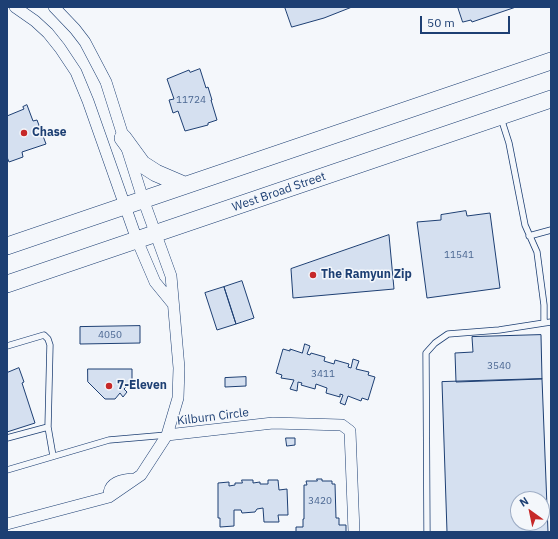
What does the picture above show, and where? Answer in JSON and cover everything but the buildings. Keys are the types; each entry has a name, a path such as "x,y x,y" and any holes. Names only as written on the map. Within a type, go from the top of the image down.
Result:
{"main road":[{"path":"7,246 551,61"},
{"name":"West Broad Street","path":"7,284 551,99"},
{"path":"123,138 142,164 156,173 184,185"}],"street":[{"path":"15,7 35,21 48,33 76,72 88,101 137,240 155,282 173,304"},
{"path":"54,7 75,28 93,54 106,82 143,199 171,276 179,383 178,398 167,436"},
{"name":"Kilburn Circle","path":"7,524 109,497 109,492 112,485 116,482 135,479 141,475 167,436 273,423 342,425 350,431 354,532"}],"lane":[{"path":"500,116 509,142 522,215 536,252 544,305 544,323"},
{"path":"529,236 551,230"},
{"path":"427,532 426,353 435,343 448,334 499,330 551,322"},
{"path":"7,346 44,335 48,339 50,345 48,427 53,456"},
{"path":"7,438 48,427"},
{"path":"7,470 109,440 167,436"}],"place":[{"name":"Chase","path":"24,133"},
{"name":"The Ramyun Zip","path":"313,275"},
{"name":"7-Eleven","path":"109,386"}]}
